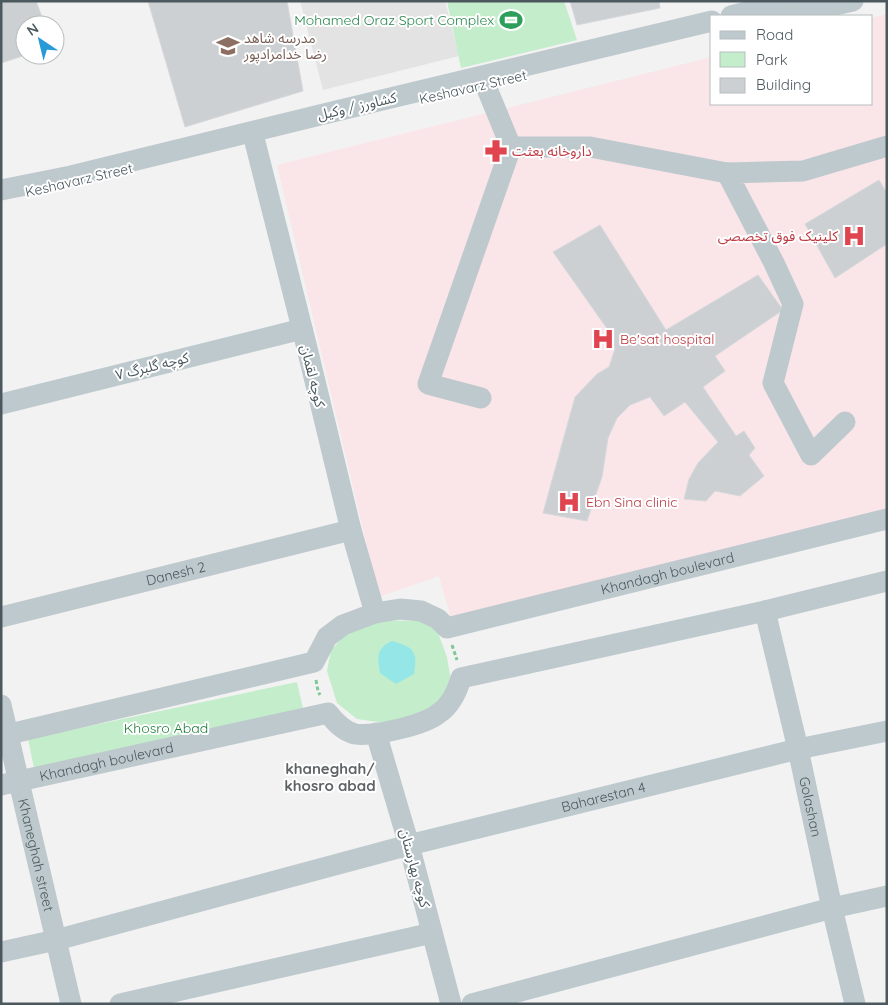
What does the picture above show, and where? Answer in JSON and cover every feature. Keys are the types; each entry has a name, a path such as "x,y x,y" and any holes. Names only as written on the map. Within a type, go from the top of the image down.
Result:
{"street":[{"path":"735,15 790,1"},
{"path":"790,15 853,1"},
{"name":"کشاورز / وکیل","path":"1,190 71,176 710,21"},
{"name":"Keshavarz Street","path":"1,198 485,84 710,33"},
{"path":"481,398 428,384 510,147 485,84"},
{"name":"کوچه لقمان","path":"254,138 351,530 375,613"},
{"path":"510,147 590,147 727,173 803,171 887,146"},
{"path":"727,173 793,304 773,383 811,455 845,422"},
{"name":"کوچه گلبرگ ۷","path":"1,404 302,329"},
{"name":"Khandagh boulevard","path":"447,628 887,519"},
{"name":"Danesh 2","path":"1,617 351,530"},
{"path":"328,713 338,726 354,734 401,729 438,715 452,700 461,678 887,581"},
{"path":"5,736 314,662 327,637 343,625 375,613 400,609 420,612 438,619 447,628"},
{"name":"Golashan","path":"765,610 855,1004"},
{"name":"Khaneghah street","path":"1,705 10,783 56,940 70,1004"},
{"name":"Khandagh boulevard","path":"10,783 328,713"},
{"name":"Baharestan 4","path":"1,952 56,940 409,845 798,749 887,731"},
{"name":"کوچه بهارستان","path":"376,733 409,845 451,1004"},
{"path":"472,1004 832,908 887,896"},
{"path":"120,1004 432,933"}],"path":[{"path":"447,628 461,678"},
{"path":"314,662 318,691 328,713"}],"shaded area":[{"path":"300,1 445,1 459,56 323,90"},
{"name":"Be'sat hospital","path":"887,14 887,513 451,618 439,576 379,597 277,165 710,57 710,105 873,105 873,18"}],"green space":[{"name":"Mohamed Oraz Sport Complex","path":"447,1 564,1 577,40 461,68"},
{"path":"376,620 419,621 437,630 447,657 451,681 446,697 428,710 384,723 357,719 337,703 327,671 331,650 345,635"},
{"name":"Khosro Abad","path":"297,682 305,717 35,773 28,739"}],"water":[{"path":"392,641 410,648 415,655 414,674 396,684 380,673 380,650"}],"building":[{"path":"1,1 36,1 41,15 15,15 15,59 1,63"},
{"name":"مدرسه شاهد رضا خدامرادپور","path":"148,1 287,1 303,91 185,127"},
{"path":"570,1 659,1 660,8 577,25"},
{"path":"879,180 887,193 887,244 835,278 805,224"},
{"path":"600,225 666,330 758,275 783,310 715,356 725,371 703,387 736,436 744,431 755,448 749,455 764,476 740,496 715,491 706,501 684,499 689,479 698,463 718,442 685,402 664,416 650,397 630,405 617,418 608,438 602,477 587,521 543,513 575,397 597,374 609,367 615,349 608,330 553,252"}],"place":[{"name":"Mohamed Oraz Sport Complex","path":"511,20"},
{"name":"مدرسه شاهد رضا خدامرادپور","path":"228,46"},
{"name":"داروخانه بعثت","path":"496,151"},
{"name":"کلینیک فوق تخصصی","path":"854,236"},
{"name":"Be'sat hospital","path":"603,339"},
{"name":"Ebn Sina clinic","path":"569,502"}],"district":[{"name":"khaneghah/ khosro abad","path":"330,778"}]}
